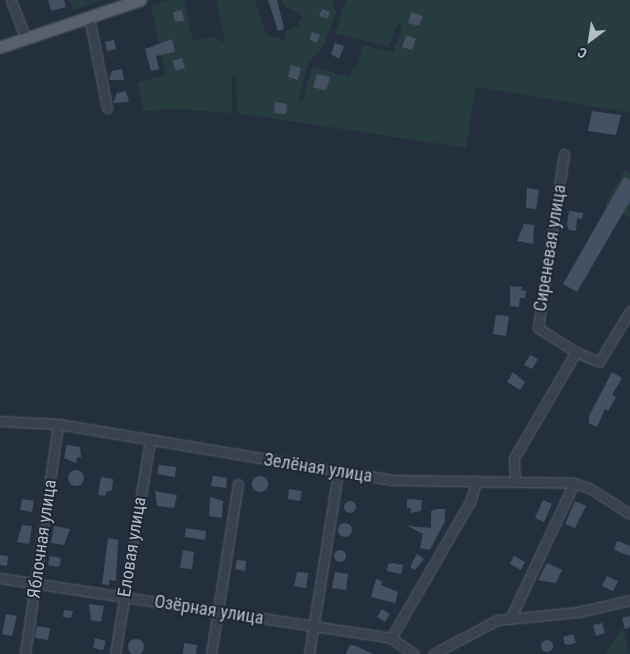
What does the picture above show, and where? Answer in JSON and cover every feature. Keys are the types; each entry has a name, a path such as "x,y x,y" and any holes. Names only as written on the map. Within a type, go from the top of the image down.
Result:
{"main road":[{"path":"0,48 140,0"}],"street":[{"path":"11,0 26,39"},
{"path":"89,17 107,108"},
{"name":"Сиреневая улица","path":"564,154 538,328 576,352"},
{"path":"514,479 514,458 576,352 599,362 630,311"},
{"name":"Зелёная улица","path":"0,420 58,424 392,480 476,481 514,479 574,482 591,489 630,514"},
{"name":"Яблочная улица","path":"25,654 58,424"},
{"name":"Еловая улица","path":"115,654 150,440"},
{"path":"309,654 338,472"},
{"path":"391,638 471,500 476,481"},
{"path":"510,619 574,482"},
{"path":"212,654 238,484"},
{"name":"Озёрная улица","path":"0,578 391,638 414,654"},
{"path":"433,654 497,620 578,612 630,600"}],"green space":[{"path":"70,0 102,0 73,10"},
{"path":"169,0 184,0 193,41 213,37 222,42 225,41 216,0 255,0 266,35 284,40 285,31 298,26 302,15 284,6 282,0 332,0 336,13 322,49 309,61 298,101 302,102 312,67 350,77 354,66 357,66 363,45 393,52 403,25 398,23 388,47 335,33 346,0 630,0 630,113 476,87 466,148 237,113 236,76 232,75 232,113 174,109 143,111 138,82 166,75 151,6"},
{"path":"625,170 630,173 630,218 605,204"},
{"path":"622,627 630,654 606,654"}],"building":[{"path":"48,0 64,0 66,7 51,11"},
{"path":"268,0 277,0 284,29 278,31"},
{"path":"322,9 330,12 327,19 319,16"},
{"path":"182,10 184,21 175,22 173,12"},
{"path":"411,12 423,16 419,26 408,23"},
{"path":"312,32 320,35 317,43 309,39"},
{"path":"406,35 416,39 412,50 402,47"},
{"path":"172,39 175,52 156,56 159,69 151,71 145,49"},
{"path":"114,40 116,49 107,51 105,42"},
{"path":"335,43 344,46 339,59 331,54"},
{"path":"182,58 185,68 176,71 172,61"},
{"path":"291,65 301,68 298,80 288,77"},
{"path":"122,69 124,80 109,80 112,71"},
{"path":"317,74 330,77 326,91 313,87"},
{"path":"126,91 129,102 113,103 117,93"},
{"path":"275,102 287,104 286,114 274,113"},
{"path":"592,111 621,115 616,135 588,131"},
{"path":"624,177 630,180 630,201 577,292 563,284"},
{"path":"527,188 539,190 536,209 526,208"},
{"path":"569,211 583,213 582,219 577,218 576,231 569,230 567,225"},
{"path":"524,224 534,225 533,244 517,241"},
{"path":"510,286 522,287 521,290 526,291 525,298 520,298 519,307 510,306"},
{"path":"496,315 509,316 506,336 493,334"},
{"path":"530,355 538,359 532,369 524,365"},
{"path":"513,372 525,382 520,390 507,382"},
{"path":"612,372 622,378 612,395 616,397 608,411 605,409 597,427 589,423 589,416"},
{"path":"67,445 80,447 81,458 77,457 76,463 64,458"},
{"path":"159,465 176,467 175,477 157,474"},
{"path":"73,470 79,470 84,475 82,484 73,486 68,481 68,475"},
{"path":"213,476 227,478 226,488 211,486"},
{"path":"260,476 266,478 268,484 266,490 260,492 254,490 252,484 254,478"},
{"path":"101,477 113,479 112,490 106,492 105,496 98,495"},
{"path":"289,489 302,491 300,501 288,499"},
{"path":"155,491 177,495 174,508 157,506"},
{"path":"210,497 223,501 222,518 209,516"},
{"path":"22,499 34,501 32,512 20,510"},
{"path":"407,499 422,500 421,511 410,513 411,508 407,508"},
{"path":"543,500 552,504 544,522 535,518"},
{"path":"350,501 356,507 350,513 344,507"},
{"path":"575,501 586,506 575,528 565,524"},
{"path":"445,509 445,521 430,550 420,548 423,534 407,526 431,528 431,511"},
{"path":"342,523 348,523 352,530 348,537 342,537 338,533 338,527"},
{"path":"22,525 32,526 29,544 17,542"},
{"path":"54,526 70,529 64,545 51,543"},
{"path":"186,528 206,531 205,540 185,537"},
{"path":"108,538 118,540 116,581 109,580 109,585 102,584"},
{"path":"617,541 630,546 630,556 614,550"},
{"path":"183,550 194,552 192,569 180,568"},
{"path":"338,550 342,550 346,556 342,562 338,562 334,558 334,554"},
{"path":"417,554 424,559 415,570 410,567"},
{"path":"0,555 8,556 7,566 0,565"},
{"path":"50,556 61,558 59,567 48,565"},
{"path":"514,556 525,562 521,570 510,564"},
{"path":"237,560 246,561 245,571 235,569"},
{"path":"547,563 562,570 556,583 538,580"},
{"path":"388,564 403,565 401,574 387,571"},
{"path":"297,572 308,573 306,588 294,586"},
{"path":"335,572 348,574 346,590 332,588"},
{"path":"607,576 618,581 613,591 602,586"},
{"path":"376,579 382,581 381,585 398,592 395,603 371,597"},
{"path":"89,604 104,606 101,622 91,620"},
{"path":"382,609 390,614 385,622 377,617"},
{"path":"64,610 73,611 71,618 63,617"},
{"path":"6,614 17,616 12,636 2,634"},
{"path":"630,616 630,627 625,629 622,618"},
{"path":"602,623 605,633 596,636 593,625"},
{"path":"37,626 50,628 48,640 35,638"},
{"path":"573,634 576,643 565,645 563,637"},
{"path":"95,638 106,641 103,650 93,648"},
{"path":"136,639 144,647 136,655 128,647"},
{"path":"545,640 549,640 553,646 549,652 545,652 541,648 541,644"},
{"path":"184,643 197,645 196,654 183,654"},
{"path":"350,645 356,646 373,654 346,654"}]}
